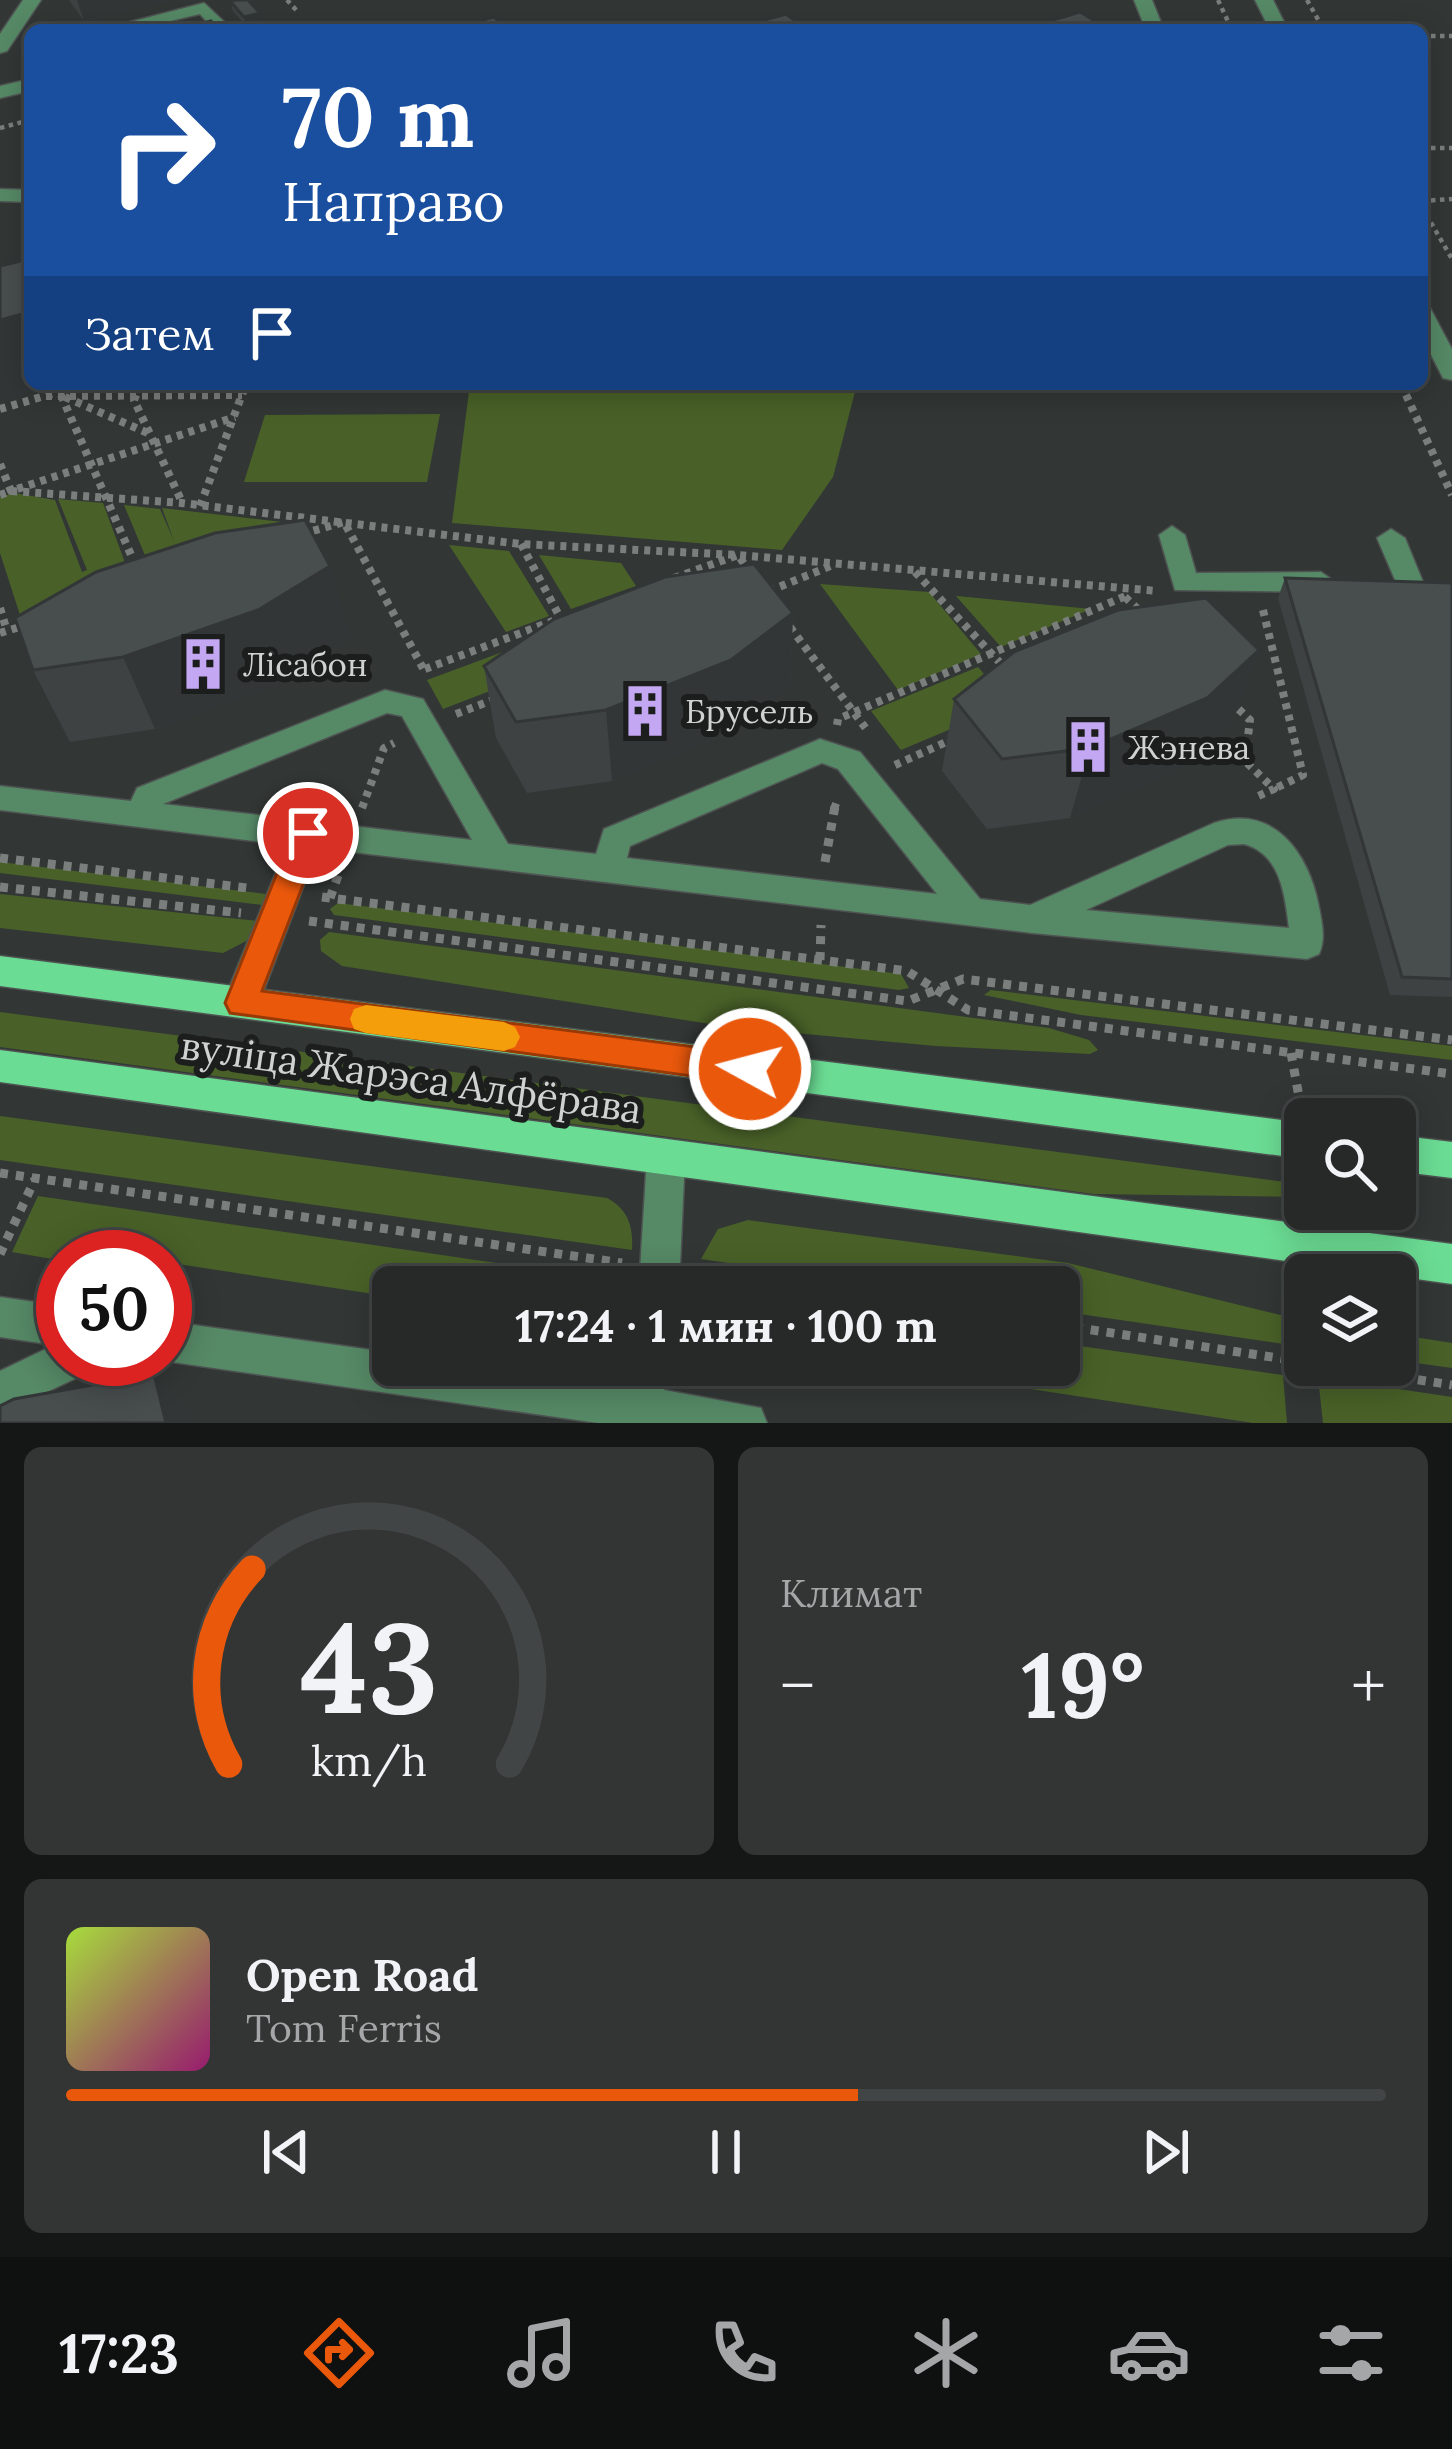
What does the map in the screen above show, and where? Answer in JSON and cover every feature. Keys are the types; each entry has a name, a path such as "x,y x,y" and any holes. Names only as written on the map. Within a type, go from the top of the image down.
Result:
{"main road":[{"name":"вуліца Жарэса Алфёрава","path":"0,971 1284,1125"},
{"name":"вуліца Жарэса Алфёрава","path":"0,1066 1452,1264"},
{"path":"1416,1156 1452,1160"}],"street":[{"path":"0,51 32,0"},
{"path":"134,24 203,8 218,24"},
{"path":"1428,325 1452,373"},
{"path":"1172,535 1185,583 1342,582"},
{"path":"1391,538 1411,582"},
{"path":"140,814 148,797 385,701 412,707 498,856"},
{"path":"609,869 615,838 820,752 849,760 971,912"},
{"path":"0,798 1032,919 1306,944 1305,912 1286,854 1258,832 1225,832 1032,919"},
{"path":"241,1003 308,833"},
{"path":"661,1266 666,1157"},
{"path":"0,1317 36,1322"},
{"path":"192,1345 746,1423"},
{"path":"0,1393 36,1376"},
{"path":"641,1407 644,1386"}],"path":[{"path":"287,0 298,12"},
{"path":"1428,215 1452,259"},
{"path":"0,409 64,390"},
{"path":"130,390 182,502"},
{"path":"134,396 138,390"},
{"path":"200,506 244,390"},
{"path":"1404,390 1452,496"},
{"path":"46,395 242,395"},
{"path":"61,395 154,439"},
{"path":"61,395 137,568"},
{"path":"0,495 154,439 235,416"},
{"path":"0,464 11,491"},
{"path":"11,491 182,502 520,544 738,555 1160,592"},
{"path":"292,536 344,522"},
{"path":"344,522 425,670"},
{"path":"520,544 570,633"},
{"path":"738,555 751,574"},
{"path":"672,579 738,555"},
{"path":"834,565 764,592 911,782"},
{"path":"914,572 1007,670"},
{"path":"833,755 838,719 1140,590"},
{"path":"1125,597 1156,626"},
{"path":"1253,798 1303,775 1260,600"},
{"path":"0,608 4,632 47,618"},
{"path":"396,703 425,670 583,610"},
{"path":"1218,688 1250,720 1245,761 1274,789"},
{"path":"424,727 506,694"},
{"path":"865,779 956,738"},
{"path":"0,858 908,1001 963,979 1452,1040"},
{"path":"0,887 283,905 907,971 968,1010 1452,1074"},
{"path":"1291,1053 1298,1098"},
{"path":"0,1173 584,1266"},
{"path":"0,1255 35,1179"},
{"path":"1080,1328 1284,1359"},
{"path":"1416,1379 1452,1384"}],"green space":[{"path":"469,390 855,390 833,477 782,550 452,523"},
{"path":"440,414 427,482 244,482 265,415"},
{"path":"14,493 55,500 82,572 87,570 58,499 103,503 131,579 20,615 0,553 0,497"},
{"path":"124,505 160,509 174,541 162,508 300,524 152,572"},
{"path":"449,545 509,551 549,616 506,632"},
{"path":"539,555 621,563 636,586 571,609"},
{"path":"820,584 929,592 981,654 898,690"},
{"path":"957,596 1091,609 1001,647"},
{"path":"543,637 560,664 443,709 427,680"},
{"path":"978,667 1010,704 901,750 871,711"},
{"path":"0,862 274,895 263,905 0,873"},
{"path":"0,894 267,922 258,935 223,953 0,928"},
{"path":"338,903 901,974 909,988 334,915 330,909"},
{"path":"329,932 1049,1028 1089,1040 1098,1050 1090,1054 936,1046 729,1027 342,966 321,951 320,940"},
{"path":"991,990 1452,1046 1452,1060 1081,1015 984,995"},
{"path":"0,1012 1284,1182 1284,1197 1094,1194 0,1047"},
{"path":"0,1116 607,1198 628,1220 632,1250 0,1160"},
{"path":"38,1196 516,1266 372,1266 372,1294 192,1266 192,1230 36,1230 36,1256 12,1252"},
{"path":"748,1220 1068,1263 1284,1316 1284,1344 1080,1314 1080,1266 749,1266 701,1259 718,1229"},
{"path":"1416,1337 1452,1343 1452,1368 1416,1363"},
{"path":"1080,1346 1283,1375 1287,1423 1253,1423 1012,1386 1080,1386"},
{"path":"1319,1386 1378,1386 1452,1397 1452,1423 1323,1423"}],"building":[{"path":"248,0 260,13 244,17 230,1"},
{"path":"1080,12 1100,24 1039,24"},
{"path":"786,14 800,24 750,24"},
{"path":"494,17 502,24 467,24"},
{"path":"24,260 24,314 0,320 0,266"},
{"path":"305,520 330,566 258,610 123,657 33,670 15,618 96,572 215,533"},
{"path":"754,564 793,613 731,660 606,710 516,722 484,666 554,619 665,577"},
{"path":"1285,578 1452,583 1452,979 1402,977"},
{"path":"1206,598 1259,650 1207,698 1090,748 1002,759 954,699 1014,652 1118,610"},
{"path":"87,1386 157,1386 166,1423 0,1423 0,1406 14,1399"}],"slow traffic":[{"path":"366,1019 504,1037"}],"place":[{"name":"Лісабон","path":"203,664"},
{"name":"Брусель","path":"645,711"},
{"name":"Жэнева","path":"1088,747"}],"route":[{"path":"308,833 241,1003 750,1069"}]}
